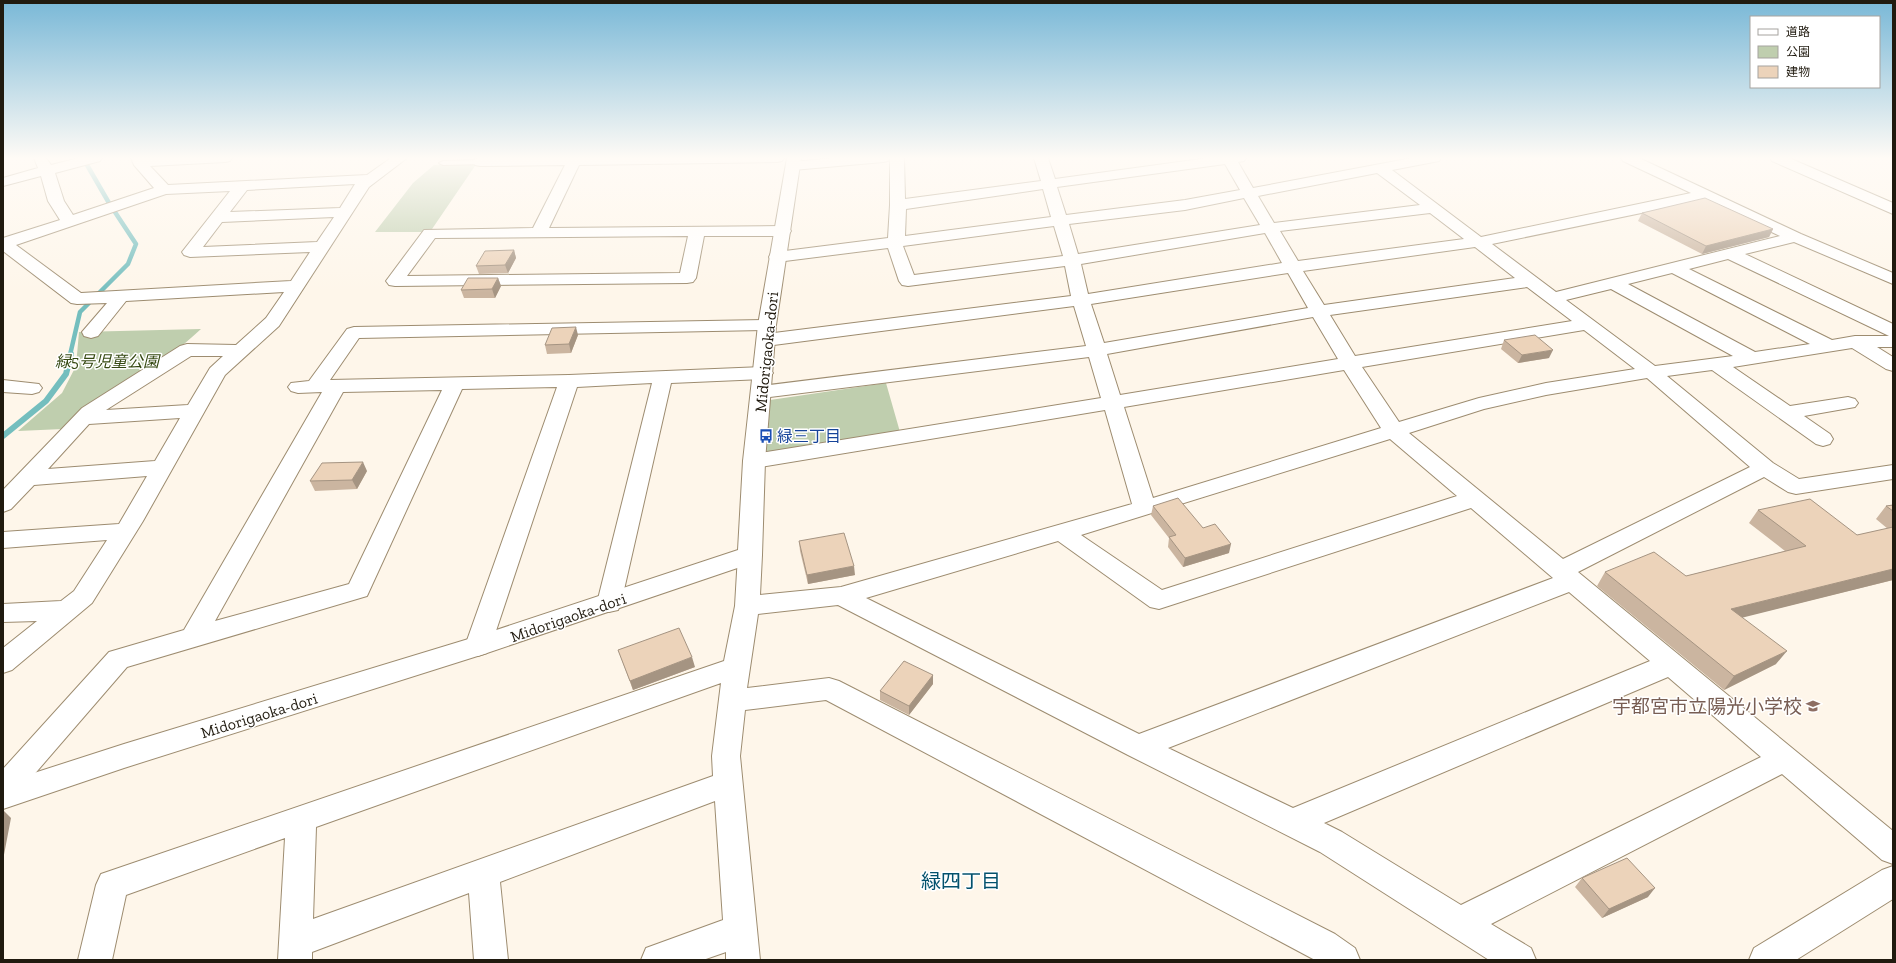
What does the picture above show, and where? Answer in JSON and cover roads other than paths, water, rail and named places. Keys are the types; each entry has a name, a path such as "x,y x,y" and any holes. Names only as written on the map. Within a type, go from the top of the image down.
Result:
{"street":[{"path":"57,203 69,222"},
{"path":"3,243 125,203"},
{"path":"229,203 190,252 322,247"},
{"path":"3,663 83,597 126,531 217,372 273,322 351,203"},
{"path":"538,234 553,203"},
{"name":"Midorigaoka-dori","path":"3,796 131,754 478,646 750,555 754,461 767,333 777,257 783,231 785,203"},
{"path":"913,203 898,205 897,235 894,243 908,282 1072,260 1269,228 1434,208"},
{"path":"1054,203 1072,260 1081,300 1144,508"},
{"path":"777,257 1200,203"},
{"path":"1254,203 1349,362 1394,431 1893,850"},
{"path":"1427,203 1651,372 1765,468 1796,487 1893,472"},
{"path":"194,636 316,387 354,333 767,333 1081,300 1292,266 1479,242 1666,203"},
{"path":"1721,203 1794,237 1891,276"},
{"path":"1879,203 1893,209"},
{"path":"218,217 345,212"},
{"path":"697,232 687,278 395,281 430,233 538,234 697,232 783,231"},
{"path":"1553,298 1794,237"},
{"path":"3,243 77,300 297,286"},
{"path":"1730,253 1893,331"},
{"path":"1673,267 1829,346"},
{"path":"316,387 569,381 663,377 762,382 1096,350 1319,311 1531,281"},
{"path":"1613,283 1752,358"},
{"path":"91,332 113,298"},
{"path":"754,461 1112,403 1349,362 1588,324"},
{"path":"747,606 841,596 1062,533 1479,404 1546,389 1651,372 1716,364 1855,342 1893,341"},
{"path":"1855,342 1893,365"},
{"path":"3,504 89,412 187,350 240,351"},
{"path":"1716,364 1823,439"},
{"path":"609,603 663,377"},
{"path":"478,646 569,381"},
{"path":"3,790 118,659 358,590 455,384"},
{"path":"5,387 32,388"},
{"path":"1785,412 1848,404"},
{"path":"83,418 195,411"},
{"path":"28,478 162,468"},
{"path":"1138,747 1565,576 1765,468"},
{"path":"1062,533 1159,600 1473,498"},
{"path":"3,540 126,531"},
{"path":"658,960 742,945 726,756 736,667 747,606 750,555"},
{"path":"841,596 1138,747 1331,842 1519,960"},
{"path":"3,614 67,610"},
{"path":"1291,823 1671,664"},
{"path":"96,960 112,884 736,667"},
{"path":"732,701 829,689 1323,946 1343,960"},
{"path":"1460,923 1784,759"},
{"path":"301,819 295,951 483,873 728,783"},
{"path":"483,873 491,960"},
{"path":"1766,960 1893,881"}],"waterway":[{"path":"70,355 80,312 128,264 136,244 109,203"},
{"path":"3,436 46,401 66,374 71,354"}],"place":[{"name":"緑三丁目","path":"766,436"},
{"name":"宇都宮市立陽光小学校","path":"1813,706"}],"district":[{"name":"緑四丁目","path":"961,881"}],"park label":[{"name":"緑5号児童公園","path":"107,361"}]}
